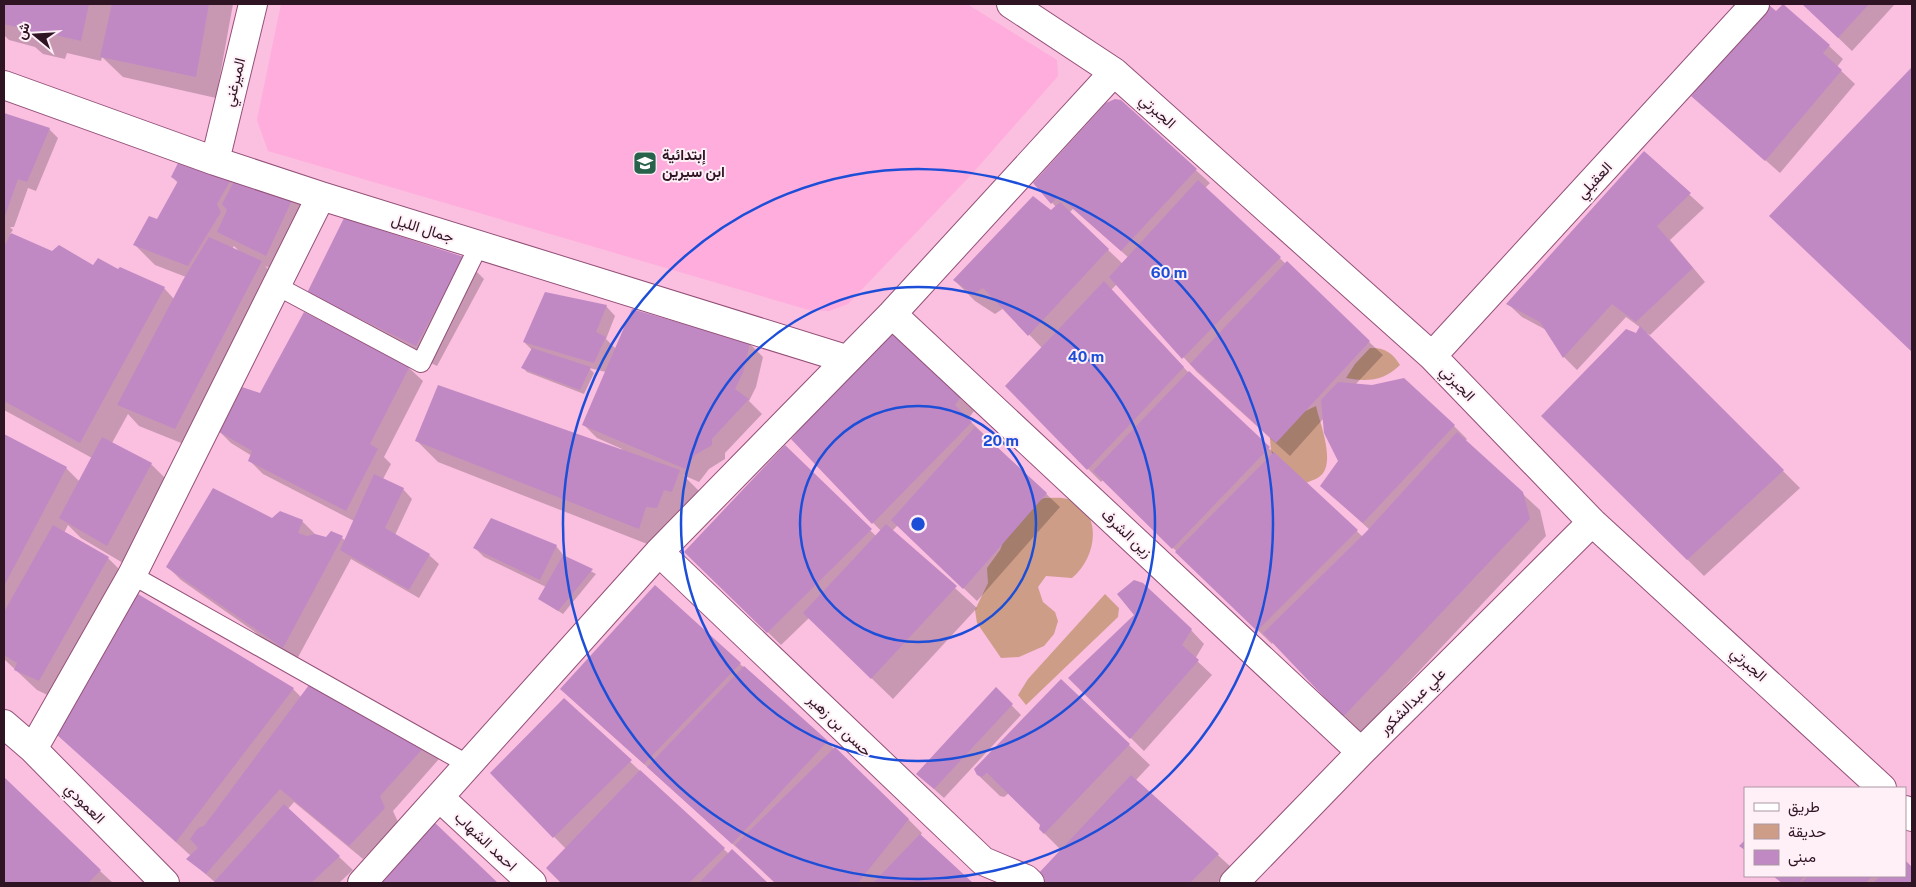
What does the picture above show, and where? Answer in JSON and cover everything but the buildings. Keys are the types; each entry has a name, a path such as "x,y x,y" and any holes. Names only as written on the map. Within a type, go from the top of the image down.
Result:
{"street":[{"name":"الميرغني","path":"215,161 253,4"},
{"name":"الجبرتي","path":"1011,4 1114,72 1432,356 1592,522 1881,787"},
{"name":"العقيلي","path":"1432,356 1755,4"},
{"path":"362,883 470,765 659,552 892,314 1114,72"},
{"name":"جمال الليل","path":"4,85 215,161 321,196 846,359"},
{"path":"32,749 132,575 321,196"},
{"name":"زين الشرف","path":"892,314 1361,752"},
{"name":"علي عبدالشكور","path":"1234,883 1361,752 1592,522"},
{"name":"حسن بن زهير","path":"659,552 983,860 1026,879 1030,883"},
{"name":"العمودي","path":"4,724 32,749 163,883"},
{"name":"احمد الشهاب","path":"440,798 532,883"}],"lane":[{"path":"277,286 421,364 479,245"},
{"path":"132,575 470,765"}],"shaded area":[{"name":"إبتدائية ابن سيرين","path":"281,4 967,4 1057,60 1058,76 971,175 848,304 829,311 809,310 268,151 257,120"}],"green space":[{"path":"1370,348 1388,352 1400,365 1388,374 1375,379 1346,378 1355,364"},
{"path":"1316,406 1326,444 1327,463 1319,477 1297,486 1278,475 1271,450 1269,428"},
{"path":"1044,498 1065,498 1080,505 1092,524 1093,536 1091,547 1087,559 1072,578 1046,576 1038,587 1043,602 1055,612 1058,621 1054,634 1044,646 1019,657 1001,658 977,623 975,610 988,583 987,568 1000,550 1008,530 1024,508"},
{"path":"1105,594 1119,608 1118,617 1026,705 1018,695 1028,679"}],"place":[{"name":"إبتدائية ابن سيرين","path":"645,163"}]}
